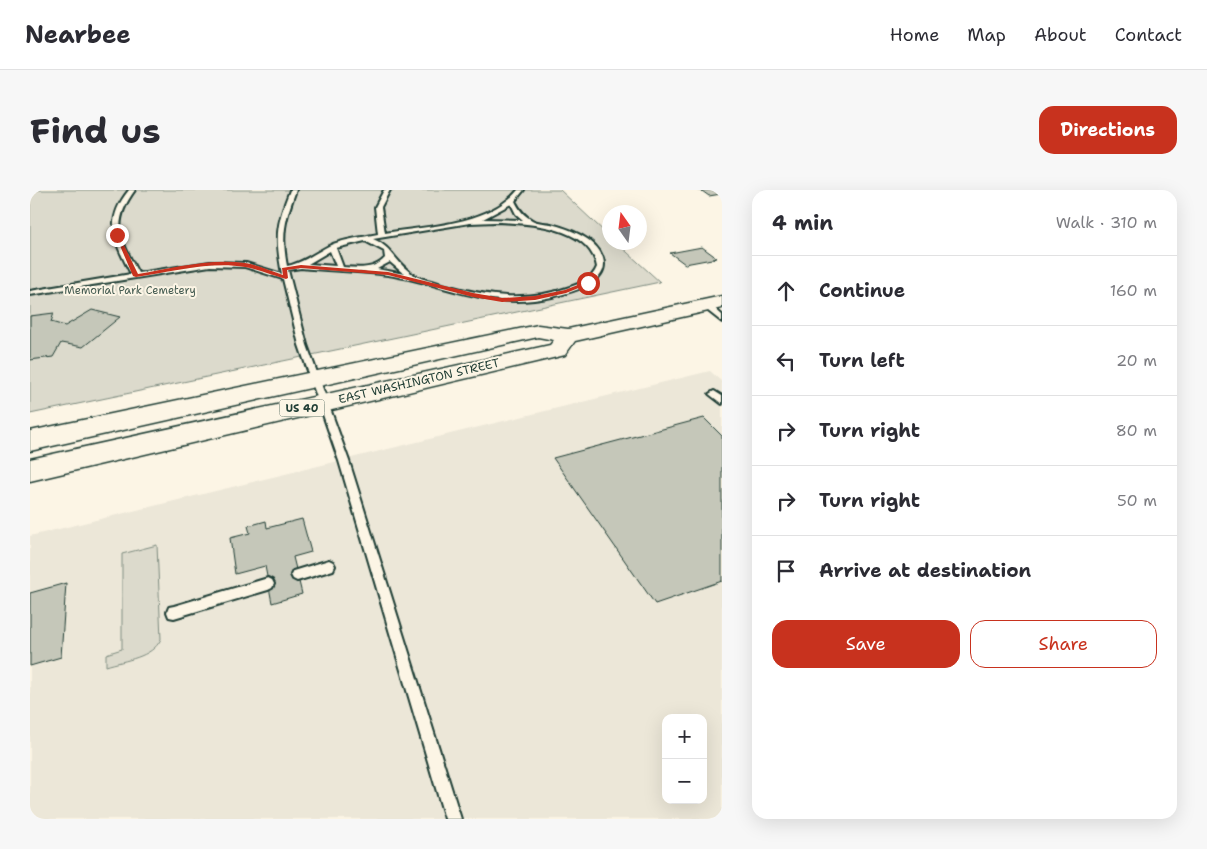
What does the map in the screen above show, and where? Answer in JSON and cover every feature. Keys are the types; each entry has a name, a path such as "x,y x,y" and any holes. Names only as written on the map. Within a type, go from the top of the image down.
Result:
{"main road":[{"name":"EAST WASHINGTON STREET","path":"30,441 538,331 568,336 714,303"},
{"name":"EAST WASHINGTON STREET","path":"30,470 557,350 568,336"}],"lane":[{"path":"132,190 120,206 115,225 120,244 136,276"},
{"path":"293,190 282,218 280,246 303,346 344,460 453,819"},
{"path":"382,236 378,207 386,190"},
{"path":"30,293 210,264 246,265 285,273 332,248 365,239 470,221 487,215 512,201 521,190"},
{"path":"512,201 518,213 531,222"},
{"path":"301,266 388,273 473,295 502,300 535,298 566,292 588,283 600,273 600,260 596,253 587,243 571,233 531,222 470,221"},
{"path":"365,239 384,246 389,252 390,258 415,279"},
{"path":"332,248 341,270"},
{"path":"361,271 380,266 390,258"},
{"path":"714,303 722,319"},
{"path":"714,394 722,401"},
{"path":"297,575 329,566"},
{"path":"174,612 268,584"}],"shaded area":[{"path":"710,371 722,382 722,819 30,819 30,536"}],"green space":[{"name":"Memorial Park Cemetery","path":"30,190 560,190 602,229 602,250 625,250 660,282 30,414"},
{"path":"157,545 161,639 157,645 145,654 106,666 106,654 122,649 122,554"}],"building":[{"path":"694,190 716,190 721,194 709,196 702,191"},
{"path":"702,247 717,258 685,264 670,253"},
{"path":"92,310 120,317 83,347 61,343 53,357 30,360 30,316 54,313 51,322 65,326"},
{"path":"704,418 722,436 722,581 655,604 553,458"},
{"path":"302,519 311,552 293,557 302,594 272,603 265,566 235,574 230,538 250,533 248,526 266,521 267,528"},
{"path":"66,583 61,657 30,666 30,593"}],"route":[{"path":"117,235 136,276 210,264 230,264 246,265 286,278 284,269 301,266 388,273 473,295 502,300 535,298 566,292 588,283"}]}
